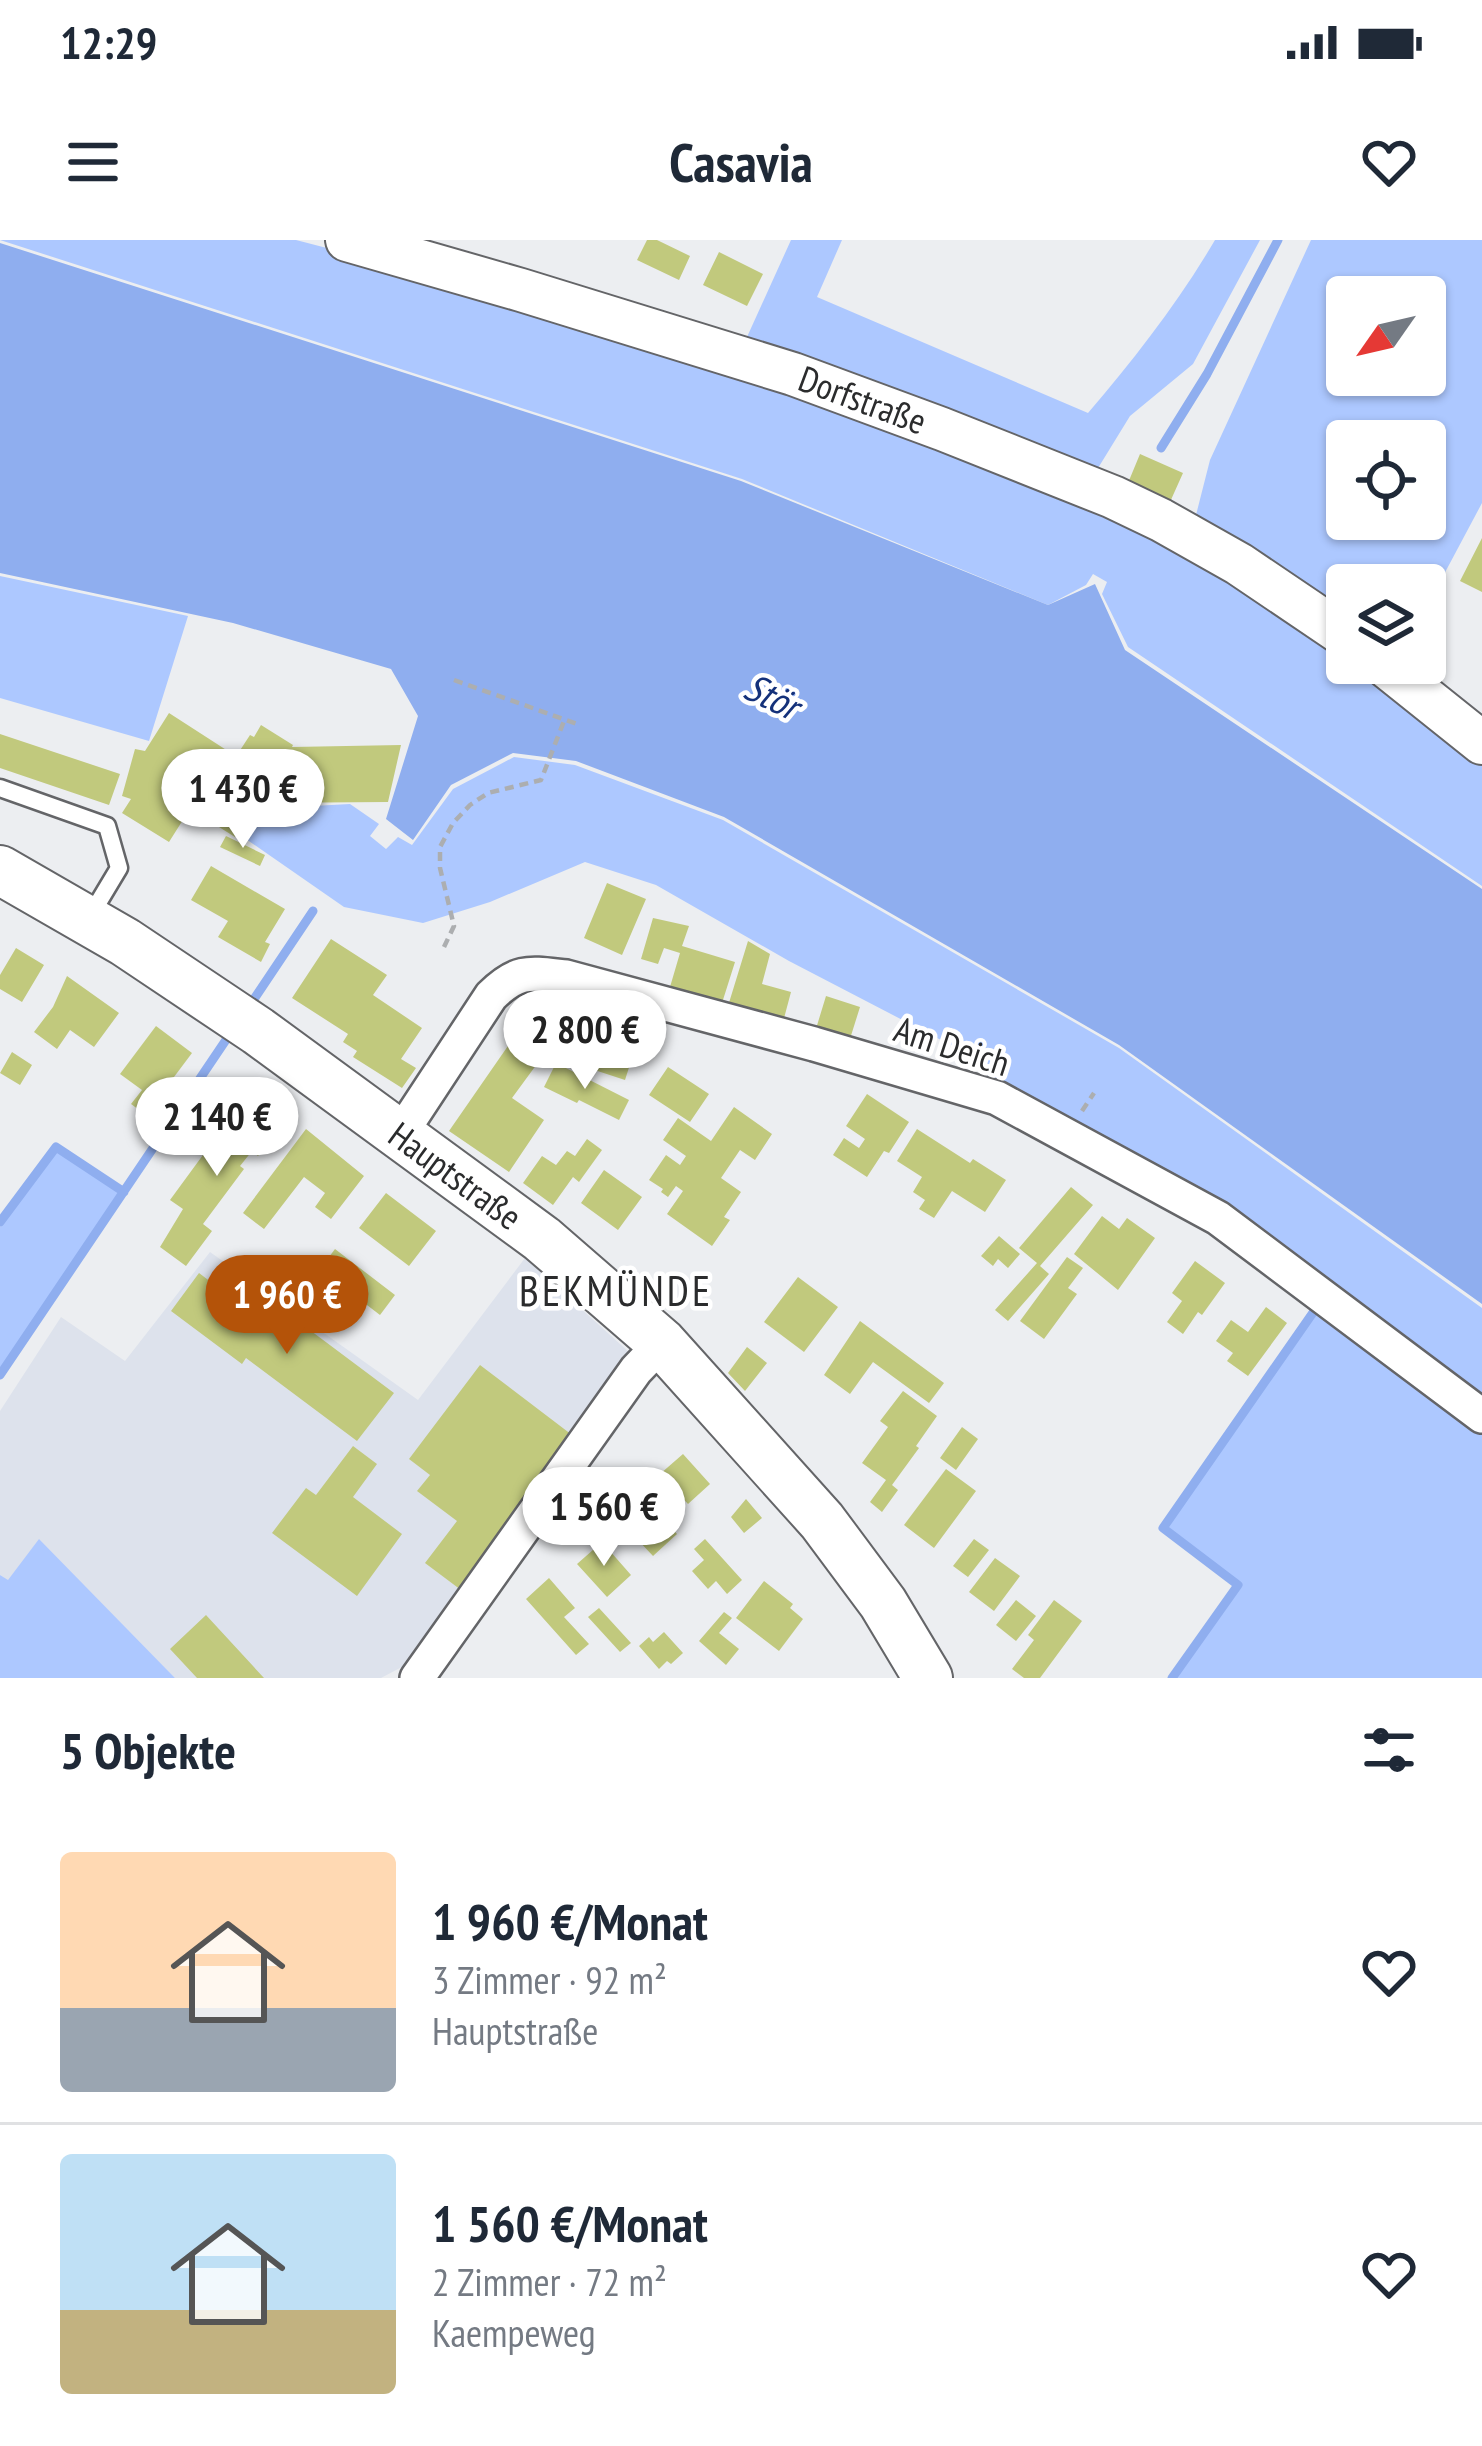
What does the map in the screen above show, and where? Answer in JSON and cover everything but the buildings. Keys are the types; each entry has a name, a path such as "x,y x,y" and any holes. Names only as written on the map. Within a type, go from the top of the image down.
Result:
{"main road":[{"name":"Hauptstraße","path":"0,870 88,920 246,1023 542,1240 662,1343 822,1521 883,1604 928,1678"}],"street":[{"name":"Dorfstraße","path":"347,240 793,374 942,429 1161,520 1239,564 1326,623"},
{"path":"1408,684 1482,743"},
{"name":"Am Deich","path":"399,1136 491,996 508,979 529,973 566,977 997,1098 1218,1218 1482,1416"},
{"path":"417,1678 636,1370 662,1343"}],"lane":[{"path":"0,788 106,826 118,868 88,920"}],"path":[{"path":"454,680 580,724"},
{"path":"445,947 454,926 440,868 440,847 453,823 488,793 541,780 564,721"}],"shaded area":[{"path":"0,240 296,240 419,272 781,384 1022,477 1197,557 1326,641 1326,684 1385,684 1482,763 1482,886 1128,647 1102,594 1107,582 1093,574 1086,585 1048,605 742,479"},
{"path":"791,240 842,240 817,297 1088,413 1155,330 1215,240 1260,240 1193,364 1130,416 1095,473 747,337"},
{"path":"1311,240 1482,240 1482,503 1446,571 1446,564 1326,564 1326,608 1195,519 1210,460"},
{"path":"0,576 188,616 149,741 0,698"},
{"path":"514,757 575,765 723,820 1119,1048 1482,1308 1482,1406 983,1083 991,1066 789,961 656,885 585,862 490,902 423,923 344,907 243,837 257,809 350,804 379,824 370,836 386,849 398,837 412,845 453,789"},
{"path":"57,1150 121,1194 0,1368 0,1227"},
{"path":"210,1252 418,1400 525,1258 641,1363 417,1659 381,1678 175,1678 39,1540 8,1581 0,1575 0,1411 61,1317 125,1361"},
{"path":"1319,1307 1482,1434 1482,1678 1174,1678 1240,1584 1166,1528"},
{"path":"39,1539 175,1678 0,1678 0,1575 8,1580"}],"water":[{"name":"Stör","path":"0,243 741,481 1048,605 1095,584 1125,650 1482,889 1482,1304 1119,1045 724,817 576,761 513,753 451,785 413,840 386,819 418,716 391,669 233,623 0,573"}],"waterway":[{"path":"1161,448 1207,374 1278,240"},
{"path":"248,1008 313,911"},
{"path":"0,1375 232,1031"},
{"path":"0,1222 56,1147 124,1192"},
{"path":"1172,1678 1238,1585 1163,1528 1321,1306"}],"district":[{"name":"BEKMÜNDE","path":"616,1291"}]}
